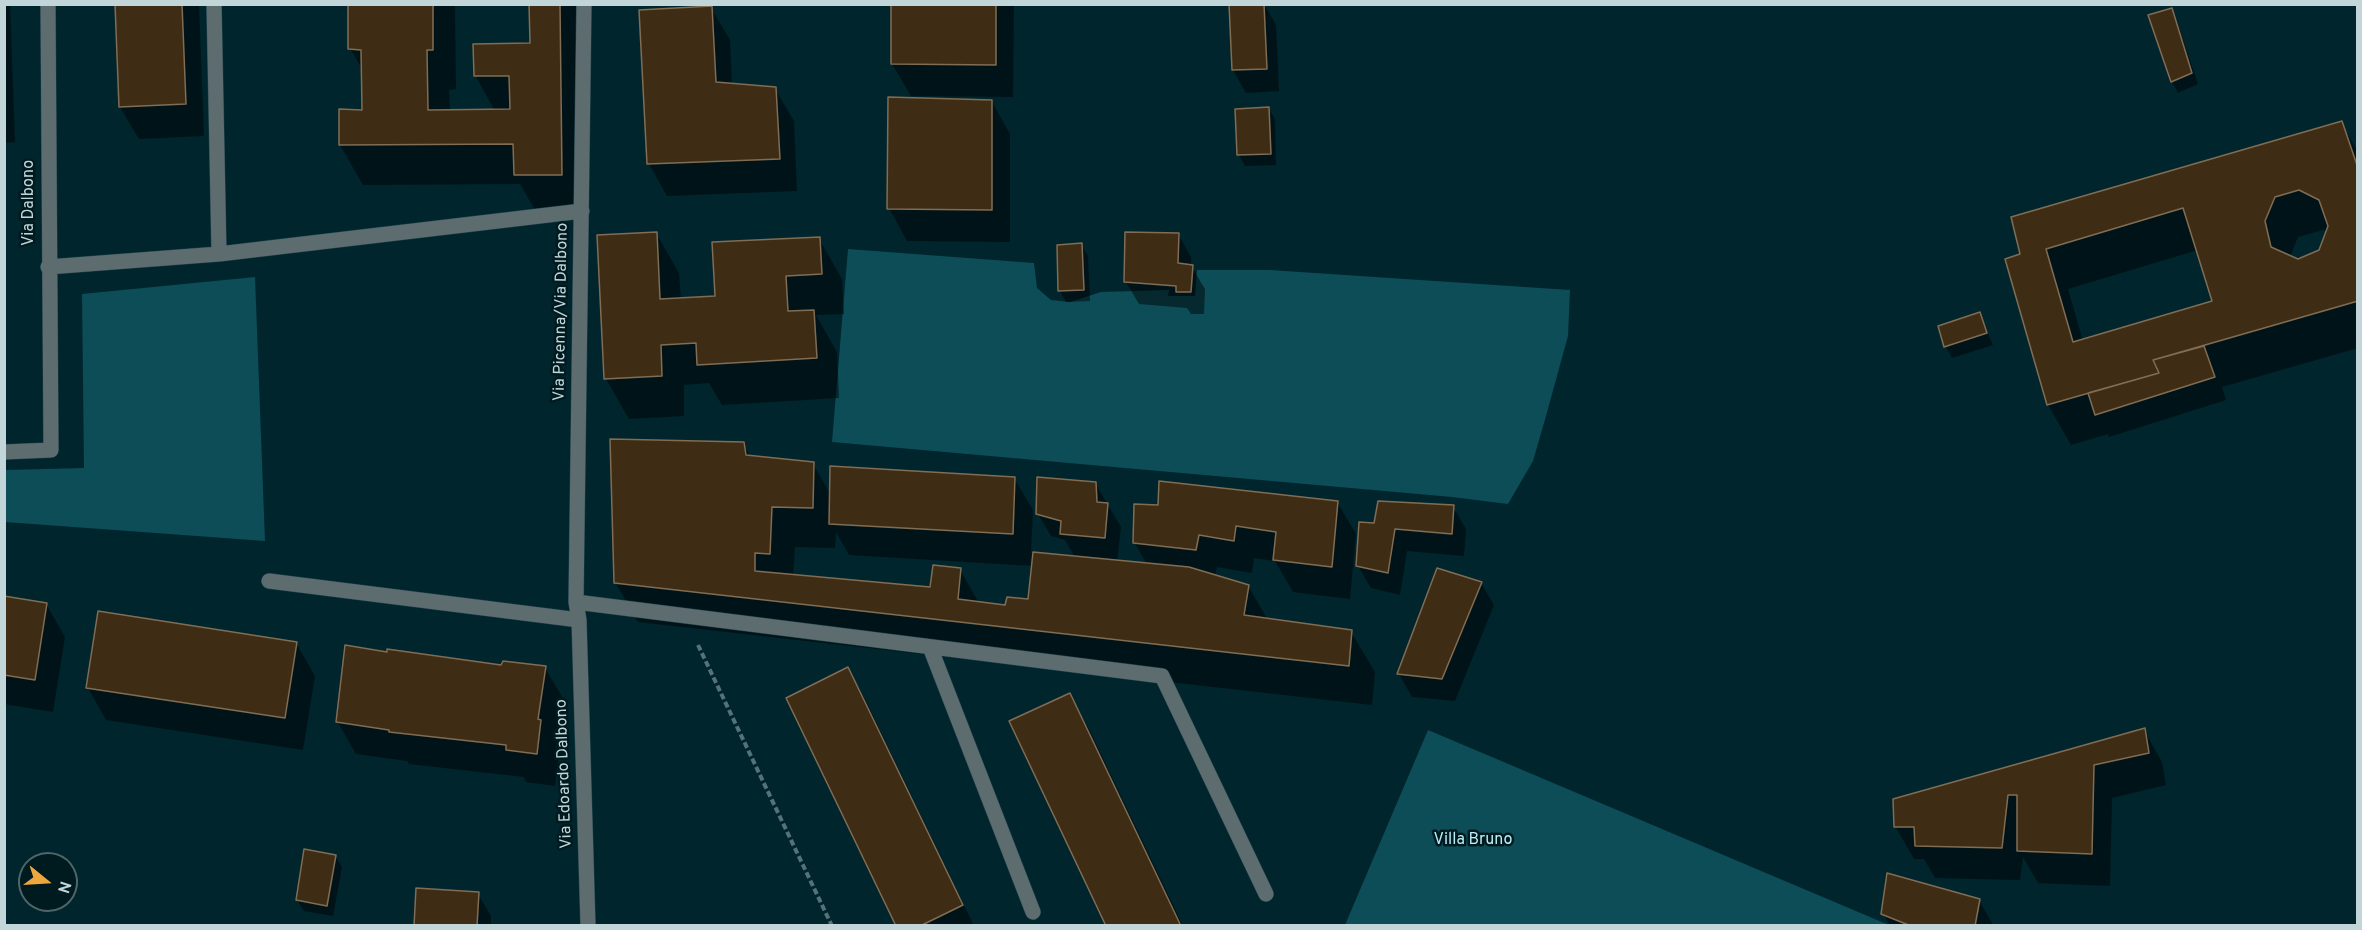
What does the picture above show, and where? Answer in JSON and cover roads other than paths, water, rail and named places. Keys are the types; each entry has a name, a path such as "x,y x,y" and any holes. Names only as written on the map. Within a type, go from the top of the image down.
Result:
{"street":[{"name":"Via Dalbono","path":"48,4 48,267 219,254 582,211"},
{"path":"214,4 219,254"},
{"name":"Via Picenna/Via Dalbono","path":"579,620 576,602 584,4"},
{"path":"4,452 51,450 48,267"},
{"path":"269,581 579,620"},
{"path":"576,602 1162,676 1266,894"},
{"name":"Via Edoardo Dalbono","path":"579,620 588,926"},
{"path":"930,647 1033,912"}],"park label":[{"name":"Villa Bruno","path":"1473,841"}]}
